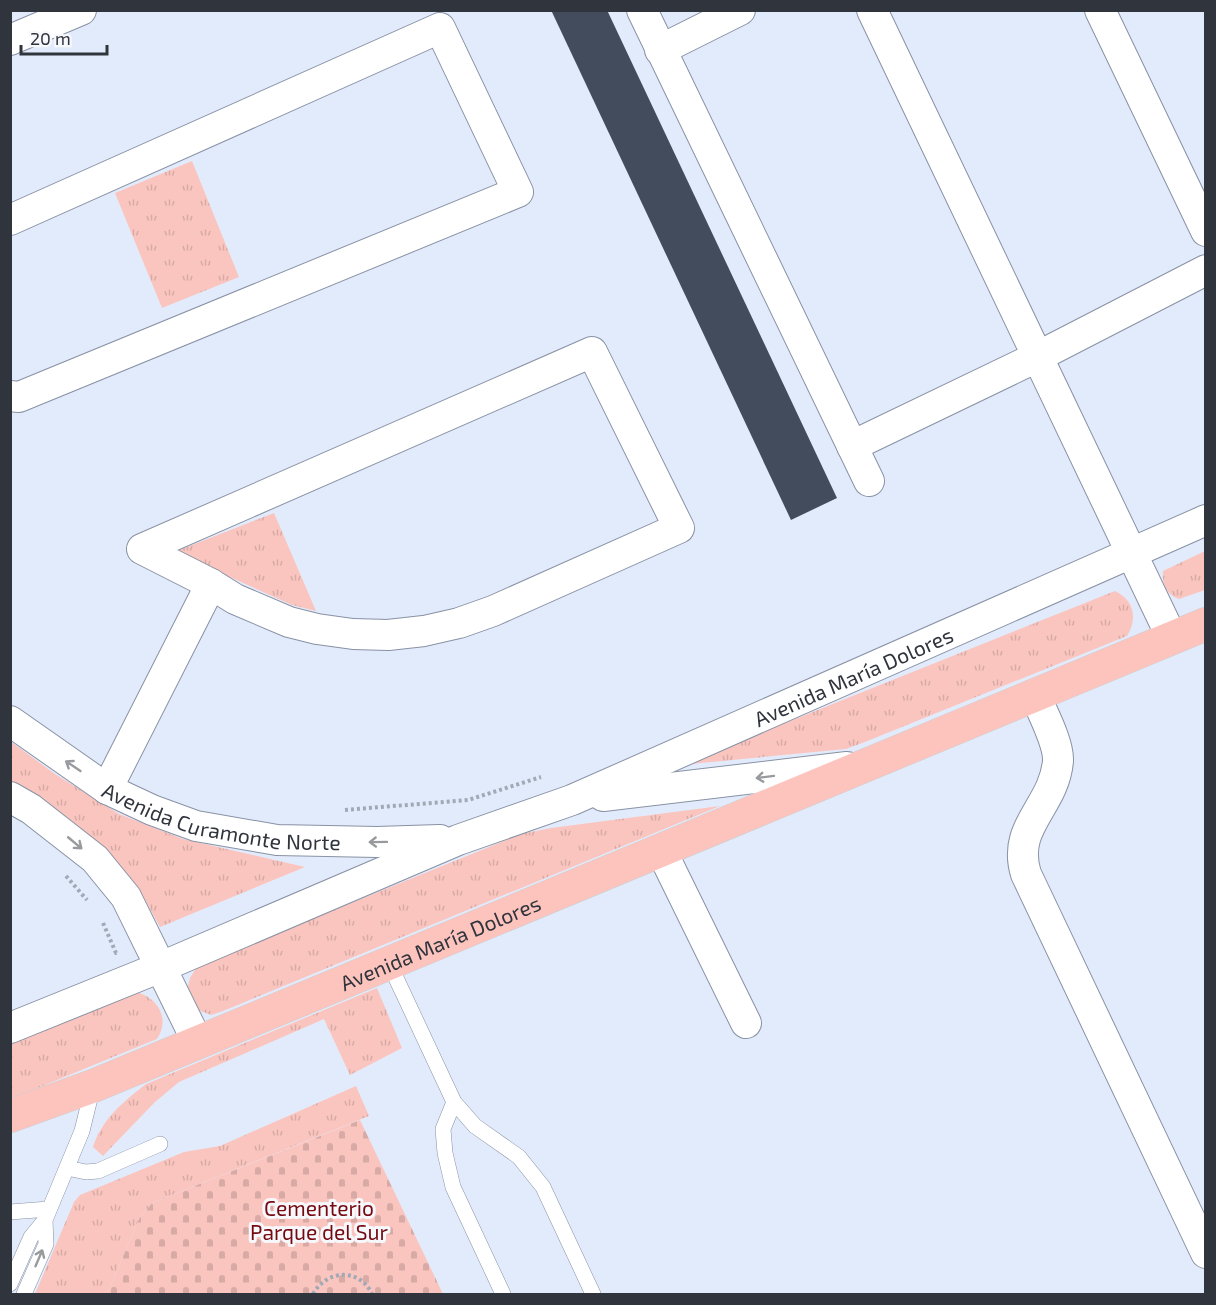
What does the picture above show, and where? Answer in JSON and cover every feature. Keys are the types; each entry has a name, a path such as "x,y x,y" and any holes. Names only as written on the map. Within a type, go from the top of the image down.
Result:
{"main road":[{"name":"Avenida María Dolores","path":"11,1116 93,1086 1206,624"}],"street":[{"path":"10,40 81,10"},
{"path":"642,10 869,481"},
{"path":"660,50 740,10"},
{"path":"872,10 1172,638"},
{"path":"1100,10 1206,231"},
{"path":"10,220 440,28 518,192 19,397 10,396"},
{"path":"852,446 1037,357 1206,270"},
{"path":"592,352 679,528 494,611 459,623 424,631 388,635 352,634 317,629 262,612 211,584 142,549 592,352"},
{"name":"Avenida María Dolores","path":"10,1028 161,967 458,840 572,800 1206,520"},
{"path":"107,789 211,584"},
{"path":"1035,695 1051,734 1058,759 1047,798 1027,830 1021,848 1022,862 1030,885 1206,1253"},
{"name":"Avenida Curamonte Norte","path":"10,721 107,789 152,810 196,826 277,840 377,842 458,840"},
{"name":"Avenida María Dolores","path":"572,800 865,765"},
{"path":"10,797 31,809 94,859 126,897 198,1042"},
{"path":"661,850 746,1023"}],"lane":[{"path":"389,963 454,1102 475,1126 519,1157 532,1171 543,1187 593,1294"},
{"path":"10,1284 31,1237 47,1215 67,1168 82,1131 93,1086"},
{"path":"454,1102 443,1129 448,1170 453,1186 503,1294"},
{"path":"67,1168 86,1172 98,1171 160,1144"},
{"path":"10,1212 47,1215"},
{"path":"24,1294 46,1244 47,1215"}],"path":[{"path":"313,1294 318,1286 331,1276 342,1274 356,1278 368,1286 372,1294"}],"green space":[{"path":"192,161 239,277 162,308 115,193"},
{"path":"274,513 316,611 292,605 174,552"},
{"path":"1205,551 1205,590 1179,599 1171,594 1164,584 1163,571"},
{"path":"1115,591 1126,599 1132,610 1132,623 1127,636 865,742 846,749 680,765"},
{"path":"10,741 55,774 119,814 183,839 305,867 160,927 140,891 114,858 64,815 11,781"},
{"path":"720,806 223,1011 211,1015 198,1010 187,990 190,978 198,965 521,834"},
{"path":"377,988 402,1048 350,1075 324,1019 179,1082 155,1102 103,1156 93,1147 102,1128 121,1104 146,1084"},
{"path":"137,992 151,999 160,1011 162,1024 157,1039 11,1099 11,1044"},
{"path":"356,1086 369,1116 152,1203 139,1219 107,1294 35,1294 74,1202 80,1195 184,1152 220,1146"},
{"name":"Cementerio Parque del Sur","path":"360,1120 443,1294 107,1294 139,1219 152,1203"}],"building":[{"path":"551,10 607,10 837,498 791,520"}]}
